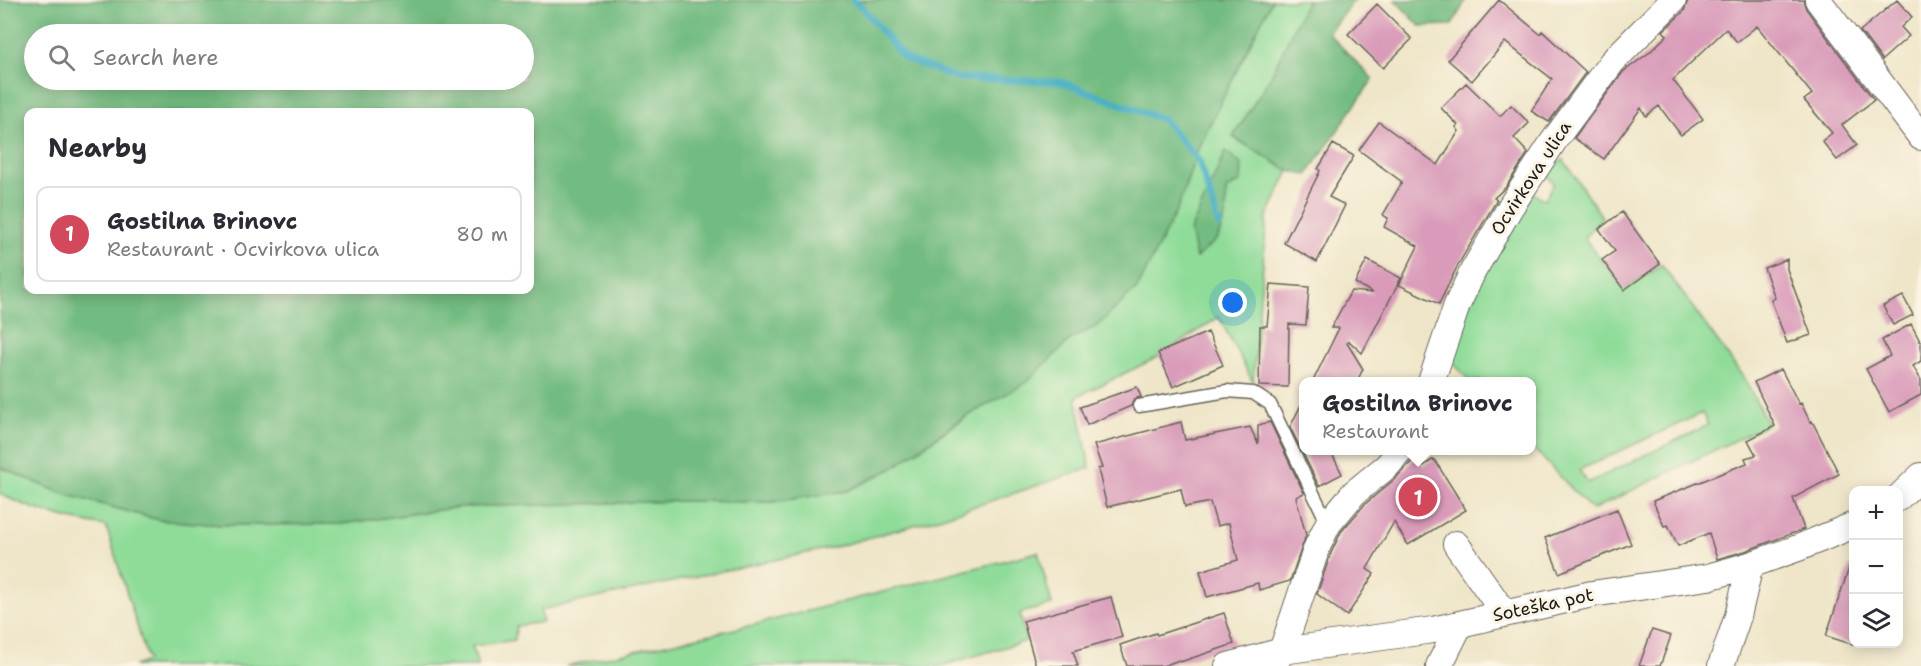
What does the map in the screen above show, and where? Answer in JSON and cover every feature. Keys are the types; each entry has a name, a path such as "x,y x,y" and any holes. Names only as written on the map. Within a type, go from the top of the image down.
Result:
{"street":[{"name":"Ocvirkova ulica","path":"1432,377 1457,306 1473,271 1511,206 1555,139 1612,62 1672,0"},
{"path":"1818,0 1921,136"},
{"path":"1278,658 1317,547 1329,524 1354,493 1387,466 1397,455"},
{"path":"1903,494 1921,476"},
{"name":"Soteška pot","path":"1228,666 1460,624 1592,594 1708,576 1750,565 1849,527"},
{"path":"1456,544 1504,613"},
{"path":"1721,666 1750,565"},
{"path":"1439,666 1460,624"}],"lane":[{"path":"1139,406 1227,391 1253,393 1270,404 1329,524"}],"green space":[{"path":"0,0 1272,0 1199,146 1179,205 1138,287 1097,326 1072,338 1026,383 960,420 891,469 847,491 772,502 681,501 460,507 341,524 223,525 159,520 61,493 0,467"},
{"path":"1272,0 1307,0 1270,78 1233,137 1289,171 1267,216 1253,382 1219,317 1158,357 1076,397 1090,468 936,519 835,547 540,610 543,622 516,626 515,640 472,646 478,666 134,666 148,661 106,526 52,514 0,494 0,467 61,493 159,520 223,525 341,524 460,507 681,501 772,502 847,491 891,469 1050,359 1072,338 1097,326 1138,287 1179,205 1199,146","holes":["1226,151 1226,214 1196,258"]},
{"path":"1307,0 1354,0 1328,33 1373,79 1307,175 1289,171 1233,137 1270,78"},
{"path":"1395,0 1466,0 1452,25 1420,26"},
{"path":"1226,151 1242,165 1241,181 1226,190 1226,214 1218,238 1196,258 1190,231"},
{"path":"1563,159 1602,217 1584,238 1625,289 1662,265 1743,377 1768,424 1592,510 1536,451 1536,377 1466,377 1449,359 1473,289 1531,192 1545,200 1554,183 1544,173","holes":["1702,413 1708,425 1588,483 1579,470"]},
{"path":"1038,552 1052,605 1020,613 1026,641 940,666 566,666 753,625"}],"building":[{"path":"1499,0 1540,34 1542,31 1586,72 1549,122 1531,111 1552,79 1505,42 1472,81 1448,60"},
{"path":"1688,0 1803,0 1806,9 1874,100 1842,125 1857,145 1837,160 1822,141 1832,133 1804,100 1812,94 1757,26 1737,42 1726,29 1673,80 1703,119 1681,135 1659,106 1646,116 1641,108 1604,159 1574,138 1623,72 1650,52 1667,35 1663,31 1684,11"},
{"path":"1897,0 1912,17 1901,27 1909,36 1882,60 1860,31"},
{"path":"1377,4 1412,39 1383,68 1348,34"},
{"path":"1466,83 1500,116 1511,105 1529,123 1514,138 1528,153 1506,187 1494,198 1497,200 1459,263 1439,304 1399,285 1418,246 1384,227 1388,218 1383,215 1402,182 1359,150 1379,122 1438,165 1459,131 1456,127 1458,125 1441,108"},
{"path":"1333,144 1354,156 1329,197 1345,205 1317,262 1284,243 1320,171 1318,169"},
{"path":"1622,212 1660,264 1624,290 1602,260 1615,251 1599,229"},
{"path":"1787,259 1787,269 1811,335 1787,343 1771,300 1775,298 1764,268"},
{"path":"1367,260 1401,278 1362,353 1349,341 1347,343 1363,369 1359,377 1315,377 1339,328 1331,328 1351,291 1373,293 1355,283"},
{"path":"1271,284 1309,287 1306,325 1289,324 1288,387 1259,386 1260,326 1267,326"},
{"path":"1903,296 1913,315 1893,325 1883,306"},
{"path":"1911,324 1921,343 1921,361 1913,366 1921,380 1921,395 1889,412 1866,369 1890,356 1882,340"},
{"path":"1208,332 1223,365 1173,387 1158,353"},
{"path":"1781,369 1799,404 1801,403 1810,422 1812,421 1839,474 1793,498 1804,529 1717,559 1709,533 1678,546 1668,525 1664,526 1653,501 1747,463 1745,458 1756,455 1748,440 1775,426 1754,382"},
{"path":"1137,387 1141,397 1134,399 1131,406 1087,425 1080,407"},
{"path":"1299,409 1299,445 1290,427"},
{"path":"1181,422 1185,440 1250,427 1258,444 1258,425 1270,422 1304,493 1296,497 1306,535 1290,581 1259,590 1258,583 1207,597 1200,571 1238,560 1229,523 1217,526 1210,502 1185,507 1181,489 1107,507 1098,469 1102,468 1094,445"},
{"path":"1304,455 1332,455 1342,474 1319,486"},
{"path":"1417,456 1423,466 1434,459 1466,510 1408,545 1394,522 1367,569 1374,574 1347,616 1317,594 1331,553 1341,532 1365,504 1396,478"},
{"path":"1617,509 1631,544 1559,573 1545,538"},
{"path":"1849,568 1849,643 1826,636"},
{"path":"1111,597 1122,637 1073,651 1078,666 1036,666 1023,621"},
{"path":"1224,613 1234,644 1163,666 1127,666 1120,645"},
{"path":"1652,630 1671,636 1660,666 1639,666"}],"waterway":[{"path":"853,0 861,6 904,58 957,78 1061,82 1164,120 1199,161 1219,225"}],"place":[{"name":"Gostilna Brinovc","path":"1418,497"}]}
